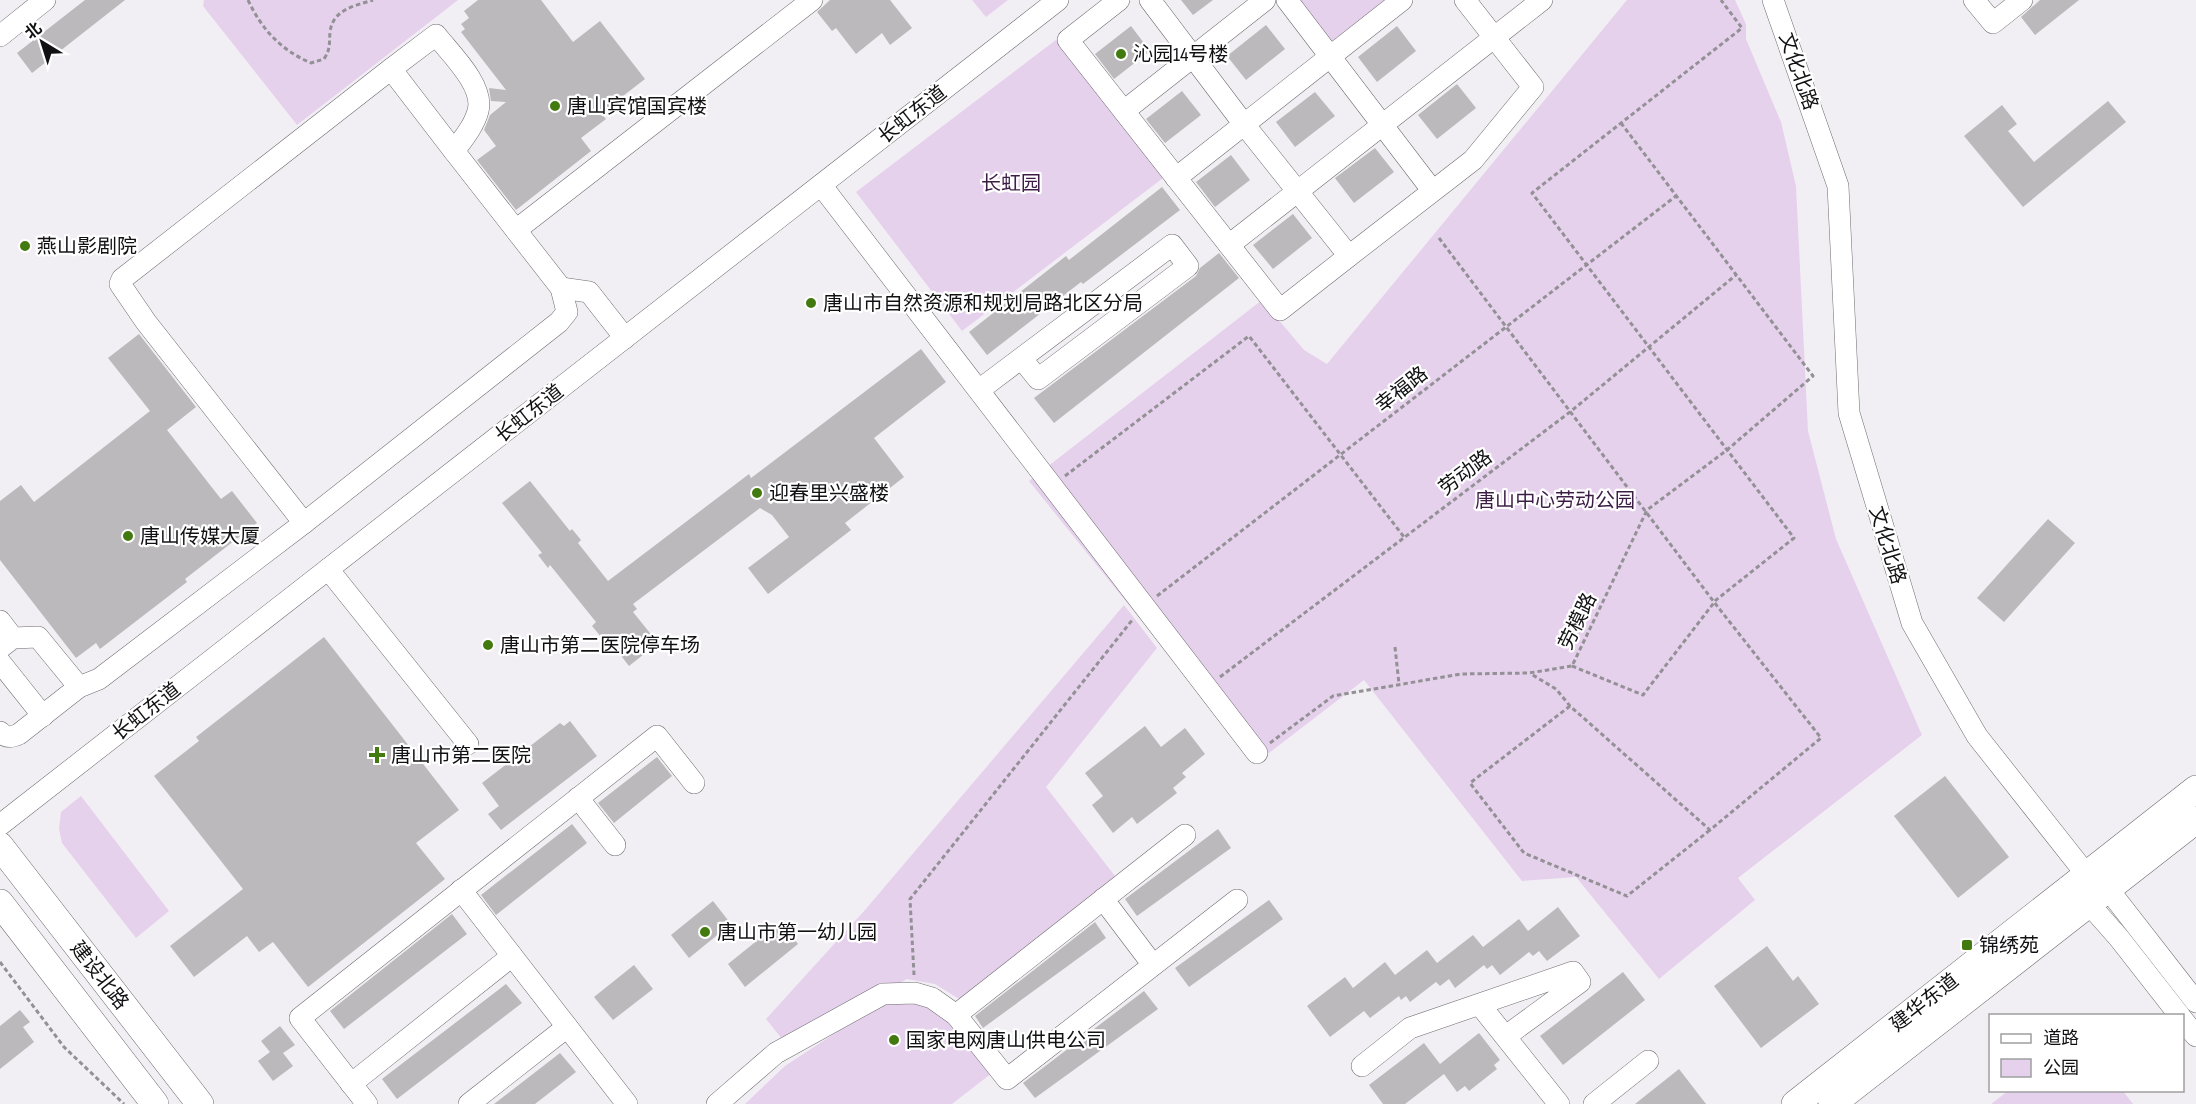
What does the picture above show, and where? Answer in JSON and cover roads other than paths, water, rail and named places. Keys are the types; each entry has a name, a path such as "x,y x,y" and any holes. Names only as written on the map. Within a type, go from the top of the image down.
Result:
{"main road":[{"name":"建华东道","path":"1832,1104 2094,889 2196,789"},
{"name":"建华东道","path":"1795,1104 2094,889 2196,820"},
{"name":"建设北路","path":"0,846 200,1104"},
{"name":"建设北路","path":"0,903 156,1104"}],"street":[{"path":"0,36 45,0"},
{"path":"516,230 812,0"},
{"name":"长虹东道","path":"0,825 1058,0"},
{"path":"1119,0 1068,40 1280,310 1473,160 1533,87 1465,0"},
{"path":"1150,0 1243,123 1349,256"},
{"path":"1124,111 1265,0"},
{"path":"1287,0 1432,190"},
{"path":"1176,178 1402,0"},
{"path":"1229,245 1542,0"},
{"name":"文化北路","path":"1773,0 1838,186 1849,413 1912,623 1977,736 2094,889 2196,1002"},
{"path":"1974,0 1993,22 2022,0"},
{"path":"304,523 153,331 120,284 122,279 436,35 475,85 479,109 469,132 454,151"},
{"path":"0,732 4,736 19,735 79,687 99,679 304,523 559,322 567,312 561,288 391,69"},
{"path":"821,185 1257,753"},
{"path":"979,390 1172,245 1188,266 1038,379 1022,359"},
{"path":"561,288 589,292 625,338"},
{"path":"328,569 468,744"},
{"path":"4,636 38,637 79,687"},
{"path":"0,662 43,716"},
{"path":"367,1104 300,1018 657,736 694,783"},
{"path":"578,798 615,844"},
{"path":"956,1016 1185,835"},
{"name":"文化北路","path":"2094,889 2119,938 2179,1014"},
{"path":"461,890 622,1102"},
{"path":"1103,899 1153,965"},
{"path":"717,1104 776,1053 883,994 915,993 932,998 956,1016 1007,1079 1237,900"},
{"path":"351,1084 512,956"},
{"path":"1362,1066 1410,1028 1573,972 1580,982 1506,1036"},
{"path":"1480,1005 1560,1104"},
{"name":"文化北路","path":"2184,1021 2196,1036"},
{"path":"469,1104 567,1027"},
{"path":"1594,1104 1648,1061"}],"place":[{"name":"沁园14号楼","path":"1121,54"},
{"name":"唐山宾馆国宾楼","path":"555,106"},
{"name":"燕山影剧院","path":"25,246"},
{"name":"唐山市自然资源和规划局路北区分局","path":"811,303"},
{"name":"迎春里兴盛楼","path":"757,493"},
{"name":"唐山传媒大厦","path":"128,536"},
{"name":"唐山市第二医院停车场","path":"488,645"},
{"name":"唐山市第二医院","path":"377,755"},
{"name":"唐山市第一幼儿园","path":"705,932"},
{"name":"锦绣苑","path":"1967,945"},
{"name":"国家电网唐山供电公司","path":"894,1040"}],"park label":[{"name":"长虹园","path":"1011,183"},
{"name":"唐山中心劳动公园","path":"1555,500"}]}
